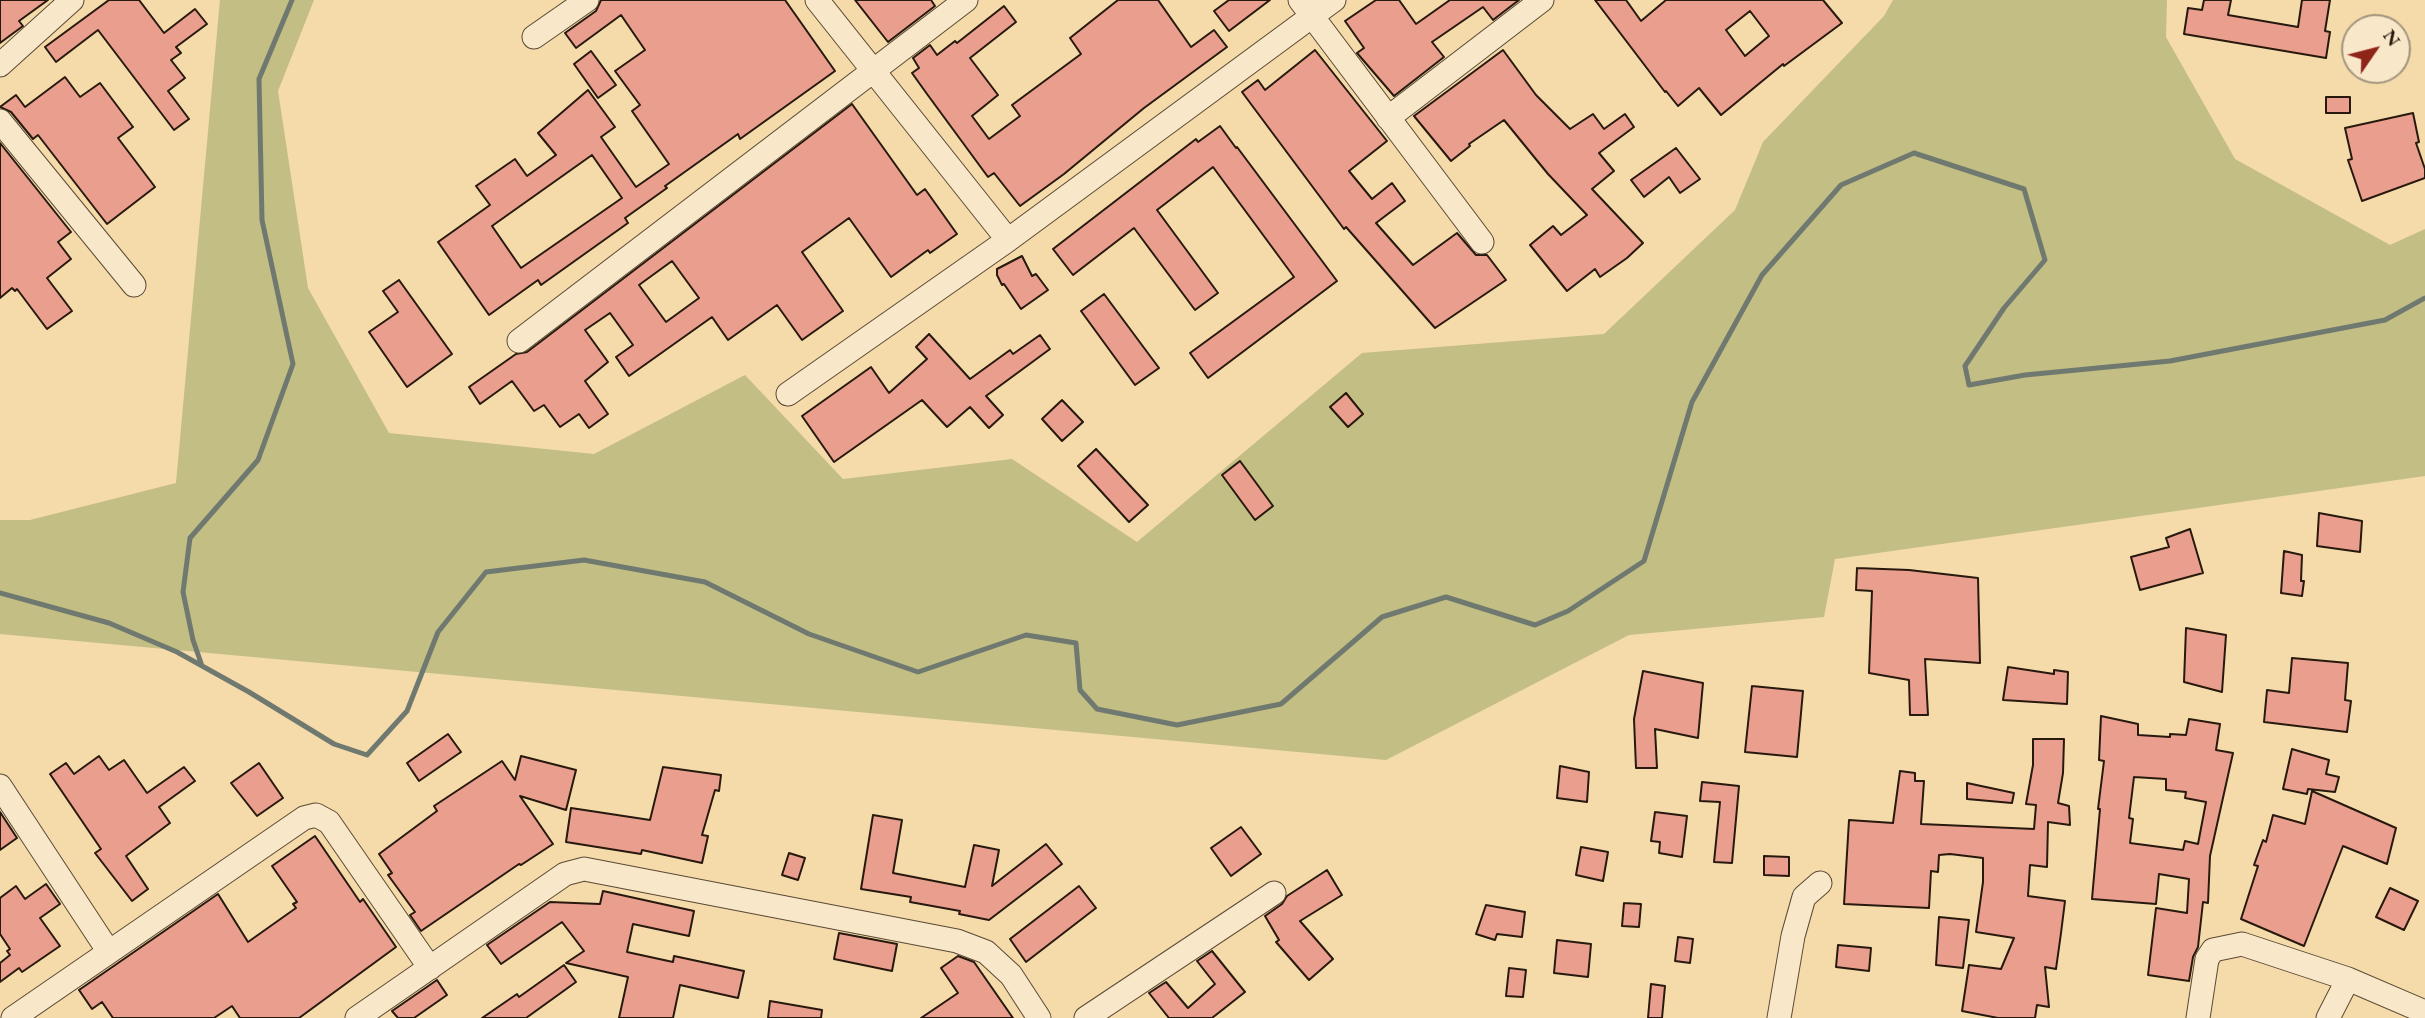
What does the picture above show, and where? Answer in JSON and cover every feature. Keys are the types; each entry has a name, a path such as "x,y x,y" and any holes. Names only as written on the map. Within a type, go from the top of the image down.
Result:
{"street":[{"path":"0,65 72,0"},
{"path":"534,37 587,0"},
{"path":"817,0 1008,240"},
{"path":"519,341 966,0"},
{"path":"788,394 1008,240 1306,8 1334,0"},
{"path":"1388,118 1542,0"},
{"path":"1306,8 1482,243"},
{"path":"0,121 134,285"},
{"path":"0,786 109,952"},
{"path":"13,1018 303,818 316,815 329,822 430,968"},
{"path":"357,1018 565,874 584,869 957,941 986,952 1011,975 1040,1018"},
{"path":"1779,1018 1793,936 1804,897 1819,883"},
{"path":"1086,1018 1274,893"},
{"path":"2198,1018 2207,959 2213,950 2242,944 2348,979 2425,1012"},
{"path":"2328,1018 2348,979"}],"shaded area":[{"path":"220,0 314,0 278,91 308,288 389,433 594,454 745,375 843,479 1012,459 1137,542 1362,353 1604,334 1735,210 1763,142 1884,16 1893,0 2167,0 2166,37 2235,159 2390,245 2425,229 2425,476 1835,559 1824,617 1629,635 1386,760 0,634 0,520 30,520 176,483"}],"building":[{"path":"0,0 48,0 19,21 23,26 0,43"},
{"path":"109,0 139,0 164,33 195,9 207,24 176,47 181,53 171,60 185,78 168,91 189,119 174,130 98,30 56,62 45,47"},
{"path":"601,0 785,0 835,71 740,139 738,134 665,186 667,188 625,218 628,223 541,285 538,280 489,315 438,242 490,205 476,186 515,159 527,176 556,155 538,133 588,90 615,127 601,137 636,187 669,164 632,111 640,105 615,71 645,50 621,15 576,48 565,33 596,11","holes":["592,155 622,198 521,268 492,226"]},
{"path":"855,0 931,0 935,6 888,42"},
{"path":"1118,0 1158,0 1191,47 1214,30 1227,47 1144,108 1064,174 1020,206 994,173 988,177 927,94 912,73 919,68 913,58 930,45 937,55 955,41 957,43 1004,6 1016,22 970,58 998,95 972,116 989,139 1020,116 1012,105 1081,54 1070,38"},
{"path":"1229,0 1270,0 1229,31 1214,11"},
{"path":"1376,0 1399,0 1416,24 1450,0 1519,0 1493,20 1483,7 1432,42 1444,57 1394,96 1357,53 1364,48 1345,21"},
{"path":"1595,0 1626,0 1641,21 1666,0 1823,0 1842,23 1784,66 1783,64 1721,115 1699,88 1678,106","holes":["1750,11 1769,36 1745,56 1726,30"]},
{"path":"2204,0 2231,0 2228,15 2298,27 2302,0 2330,0 2325,31 2330,32 2326,58 2184,34 2188,8 2202,10"},
{"path":"1315,50 1387,141 1349,171 1372,199 1392,183 1405,201 1376,223 1413,265 1457,233 1476,255 1487,255 1506,280 1435,328 1346,227 1344,229 1242,92 1258,80 1265,90"},
{"path":"1503,50 1536,95 1570,129 1593,114 1604,129 1625,114 1634,127 1599,153 1614,171 1592,189 1643,243 1600,277 1595,269 1567,291 1530,245 1553,226 1561,235 1587,215 1548,174 1504,120 1469,144 1470,146 1451,161 1414,116"},
{"path":"591,51 616,85 598,98 574,64"},
{"path":"65,77 80,97 100,83 133,127 118,138 155,187 107,224 38,135 33,139 11,112 0,107 16,95 25,107"},
{"path":"2326,97 2350,97 2350,113 2326,113"},
{"path":"852,104 917,195 925,189 957,234 930,253 928,250 891,277 849,218 802,252 843,311 802,340 777,305 728,340 712,317 629,376 616,357 633,345 610,313 585,330 608,362 585,381 608,414 589,428 579,414 560,427 544,405 534,411 512,381 480,404 469,387 516,354 527,352","holes":["672,261 699,298 666,322 639,285"]},
{"path":"2413,113 2419,142 2416,143 2425,169 2425,178 2362,201 2348,160 2352,159 2345,128"},
{"path":"1220,126 1337,281 1208,378 1190,353 1294,277 1213,167 1157,210 1218,293 1195,310 1134,228 1073,275 1053,249 1196,139 1198,142"},
{"path":"0,143 71,232 58,242 71,259 47,278 72,311 47,329 17,289 15,291 12,288 0,298"},
{"path":"1676,148 1700,179 1680,193 1669,177 1644,197 1631,180"},
{"path":"1022,256 1032,276 1036,274 1048,290 1021,309 1004,284 1002,285 997,269"},
{"path":"399,280 452,354 407,387 369,332 398,312 383,291"},
{"path":"1104,294 1159,368 1135,385 1081,311"},
{"path":"929,334 970,379 1010,350 1013,354 1040,335 1050,349 986,396 1003,415 989,428 970,407 947,427 922,400 834,462 802,416 871,367 889,393 927,359 916,347"},
{"path":"1346,393 1363,414 1348,427 1330,407"},
{"path":"1062,400 1083,422 1062,441 1042,419"},
{"path":"1096,449 1148,505 1129,522 1078,466"},
{"path":"1240,461 1273,506 1255,520 1222,475"},
{"path":"2319,513 2362,521 2360,552 2317,546"},
{"path":"2190,529 2203,573 2140,590 2131,557 2169,547 2166,538"},
{"path":"2284,551 2302,555 2302,596 2281,593"},
{"path":"1857,568 1909,570 1978,578 1980,663 1925,659 1928,715 1910,715 1909,680 1869,673 1872,591 1856,590"},
{"path":"2186,628 2226,635 2222,692 2184,682"},
{"path":"2292,658 2348,663 2345,700 2351,701 2347,732 2264,722 2267,690 2289,693"},
{"path":"2008,667 2054,674 2054,670 2068,672 2067,704 2003,700"},
{"path":"1643,671 1703,683 1698,738 1655,729 1657,768 1636,768 1634,719"},
{"path":"1752,686 1803,691 1797,757 1745,752"},
{"path":"2101,716 2138,724 2138,735 2186,735 2189,719 2220,724 2216,750 2233,753 2210,856 2208,903 2203,902 2198,947 2193,957 2189,981 2148,975 2156,908 2187,913 2189,879 2159,874 2156,904 2092,899 2104,761 2099,760","holes":["2134,777 2166,779 2166,790 2186,792 2185,798 2206,802 2198,844 2185,841 2183,850 2130,843 2133,819 2129,818"]},
{"path":"448,734 461,752 419,781 407,763"},
{"path":"2033,739 2064,739 2063,773 2058,803 2069,806 2070,825 2048,822 2047,867 2030,865 2028,896 2065,901 2061,933 2056,969 2045,967 2049,1007 2037,1005 2035,1018 1998,1018 1962,1011 1969,965 2001,969 2014,938 1976,932 1983,882 1983,858 1939,855 1938,872 1931,871 1929,908 1844,904 1849,820 1893,823 1900,771 1915,773 1915,781 1924,781 1921,824 2034,829 2036,805 2026,804 2033,765"},
{"path":"2292,749 2329,760 2326,774 2339,777 2335,792 2308,789 2307,794 2283,789"},
{"path":"99,756 109,770 124,760 147,793 184,767 195,781 159,807 170,823 126,856 148,889 132,901 95,853 101,849 50,774 66,763 74,774"},
{"path":"521,756 576,770 566,810 520,796 553,844 421,931 410,915 415,912 388,875 392,873 379,854 437,811 434,806 502,761 515,780"},
{"path":"259,763 283,798 257,816 231,783"},
{"path":"1560,766 1589,772 1587,802 1557,798"},
{"path":"663,767 721,775 719,791 715,790 702,835 708,836 702,863 642,850 641,854 566,842 571,808 650,820"},
{"path":"1702,782 1739,786 1732,863 1714,862 1720,802 1700,801"},
{"path":"1967,783 2014,793 2012,803 1967,799"},
{"path":"2312,791 2396,828 2387,864 2343,846 2304,946 2241,919 2258,866 2254,865 2263,840 2266,842 2273,815 2305,824"},
{"path":"0,812 17,838 0,850"},
{"path":"1655,812 1687,816 1682,857 1659,853 1660,842 1651,841"},
{"path":"873,815 902,820 893,873 965,887 974,845 999,850 992,886 1046,844 1062,864 989,920 959,914 960,911 910,902 911,897 861,889"},
{"path":"1241,827 1261,854 1231,876 1211,848"},
{"path":"315,836 360,902 363,899 396,947 299,1018 240,1018 232,1006 214,1018 113,1018 102,1002 92,1009 79,990 218,894 248,942 296,908 293,904 297,902 272,866"},
{"path":"1581,847 1608,852 1603,881 1576,875"},
{"path":"789,853 805,858 798,880 782,875"},
{"path":"1764,856 1789,857 1789,876 1764,875"},
{"path":"1327,870 1342,895 1300,921 1333,959 1309,980 1276,942 1279,940 1265,916 1282,904 1287,896"},
{"path":"46,884 60,904 40,918 60,946 22,972 19,968 0,982 0,963 10,955 7,951 10,949 0,934 0,898 16,886 25,899"},
{"path":"1079,886 1096,908 1026,962 1010,939"},
{"path":"2390,888 2418,901 2404,930 2376,917"},
{"path":"603,891 694,911 689,936 633,924 627,952 673,962 674,956 744,971 738,998 680,985 673,1018 619,1018 628,977 566,963 584,951 562,922 501,964 487,945 550,902 600,904"},
{"path":"1624,903 1641,904 1639,927 1622,926"},
{"path":"1486,905 1525,912 1522,937 1497,934 1495,940 1476,934"},
{"path":"1939,917 1969,920 1963,968 1936,965"},
{"path":"839,933 897,944 892,971 834,959"},
{"path":"1678,937 1693,939 1690,963 1675,961"},
{"path":"1557,940 1591,944 1588,977 1554,973"},
{"path":"1838,945 1871,948 1869,971 1836,967"},
{"path":"1212,951 1245,992 1212,1018 1169,1018 1149,993 1166,982 1188,1008 1215,984 1197,961"},
{"path":"958,956 974,962 1013,1018 921,1018 958,993 941,968"},
{"path":"564,965 576,982 526,1018 482,1018 517,994 519,997"},
{"path":"1509,968 1526,970 1523,997 1506,996"},
{"path":"437,980 447,995 414,1018 398,1018 392,1011"},
{"path":"1651,984 1665,986 1662,1018 1648,1018"},
{"path":"770,1001 822,1010 821,1018 768,1018"}],"waterway":[{"path":"202,666 193,640 183,592 190,538 258,460 293,364 262,220 259,79 292,0"},
{"path":"0,593 109,623 177,652 334,744 367,755 407,711 438,632 486,572 584,560 705,582 809,634 918,672 1026,635 1076,643 1080,690 1097,709 1177,725 1281,704 1382,617 1446,597 1535,625 1568,611 1644,561 1692,402 1762,275 1841,185 1914,153 2024,189 2045,260 2004,308 1965,366 1969,385 2025,375 2170,361 2385,320 2425,298"}]}
